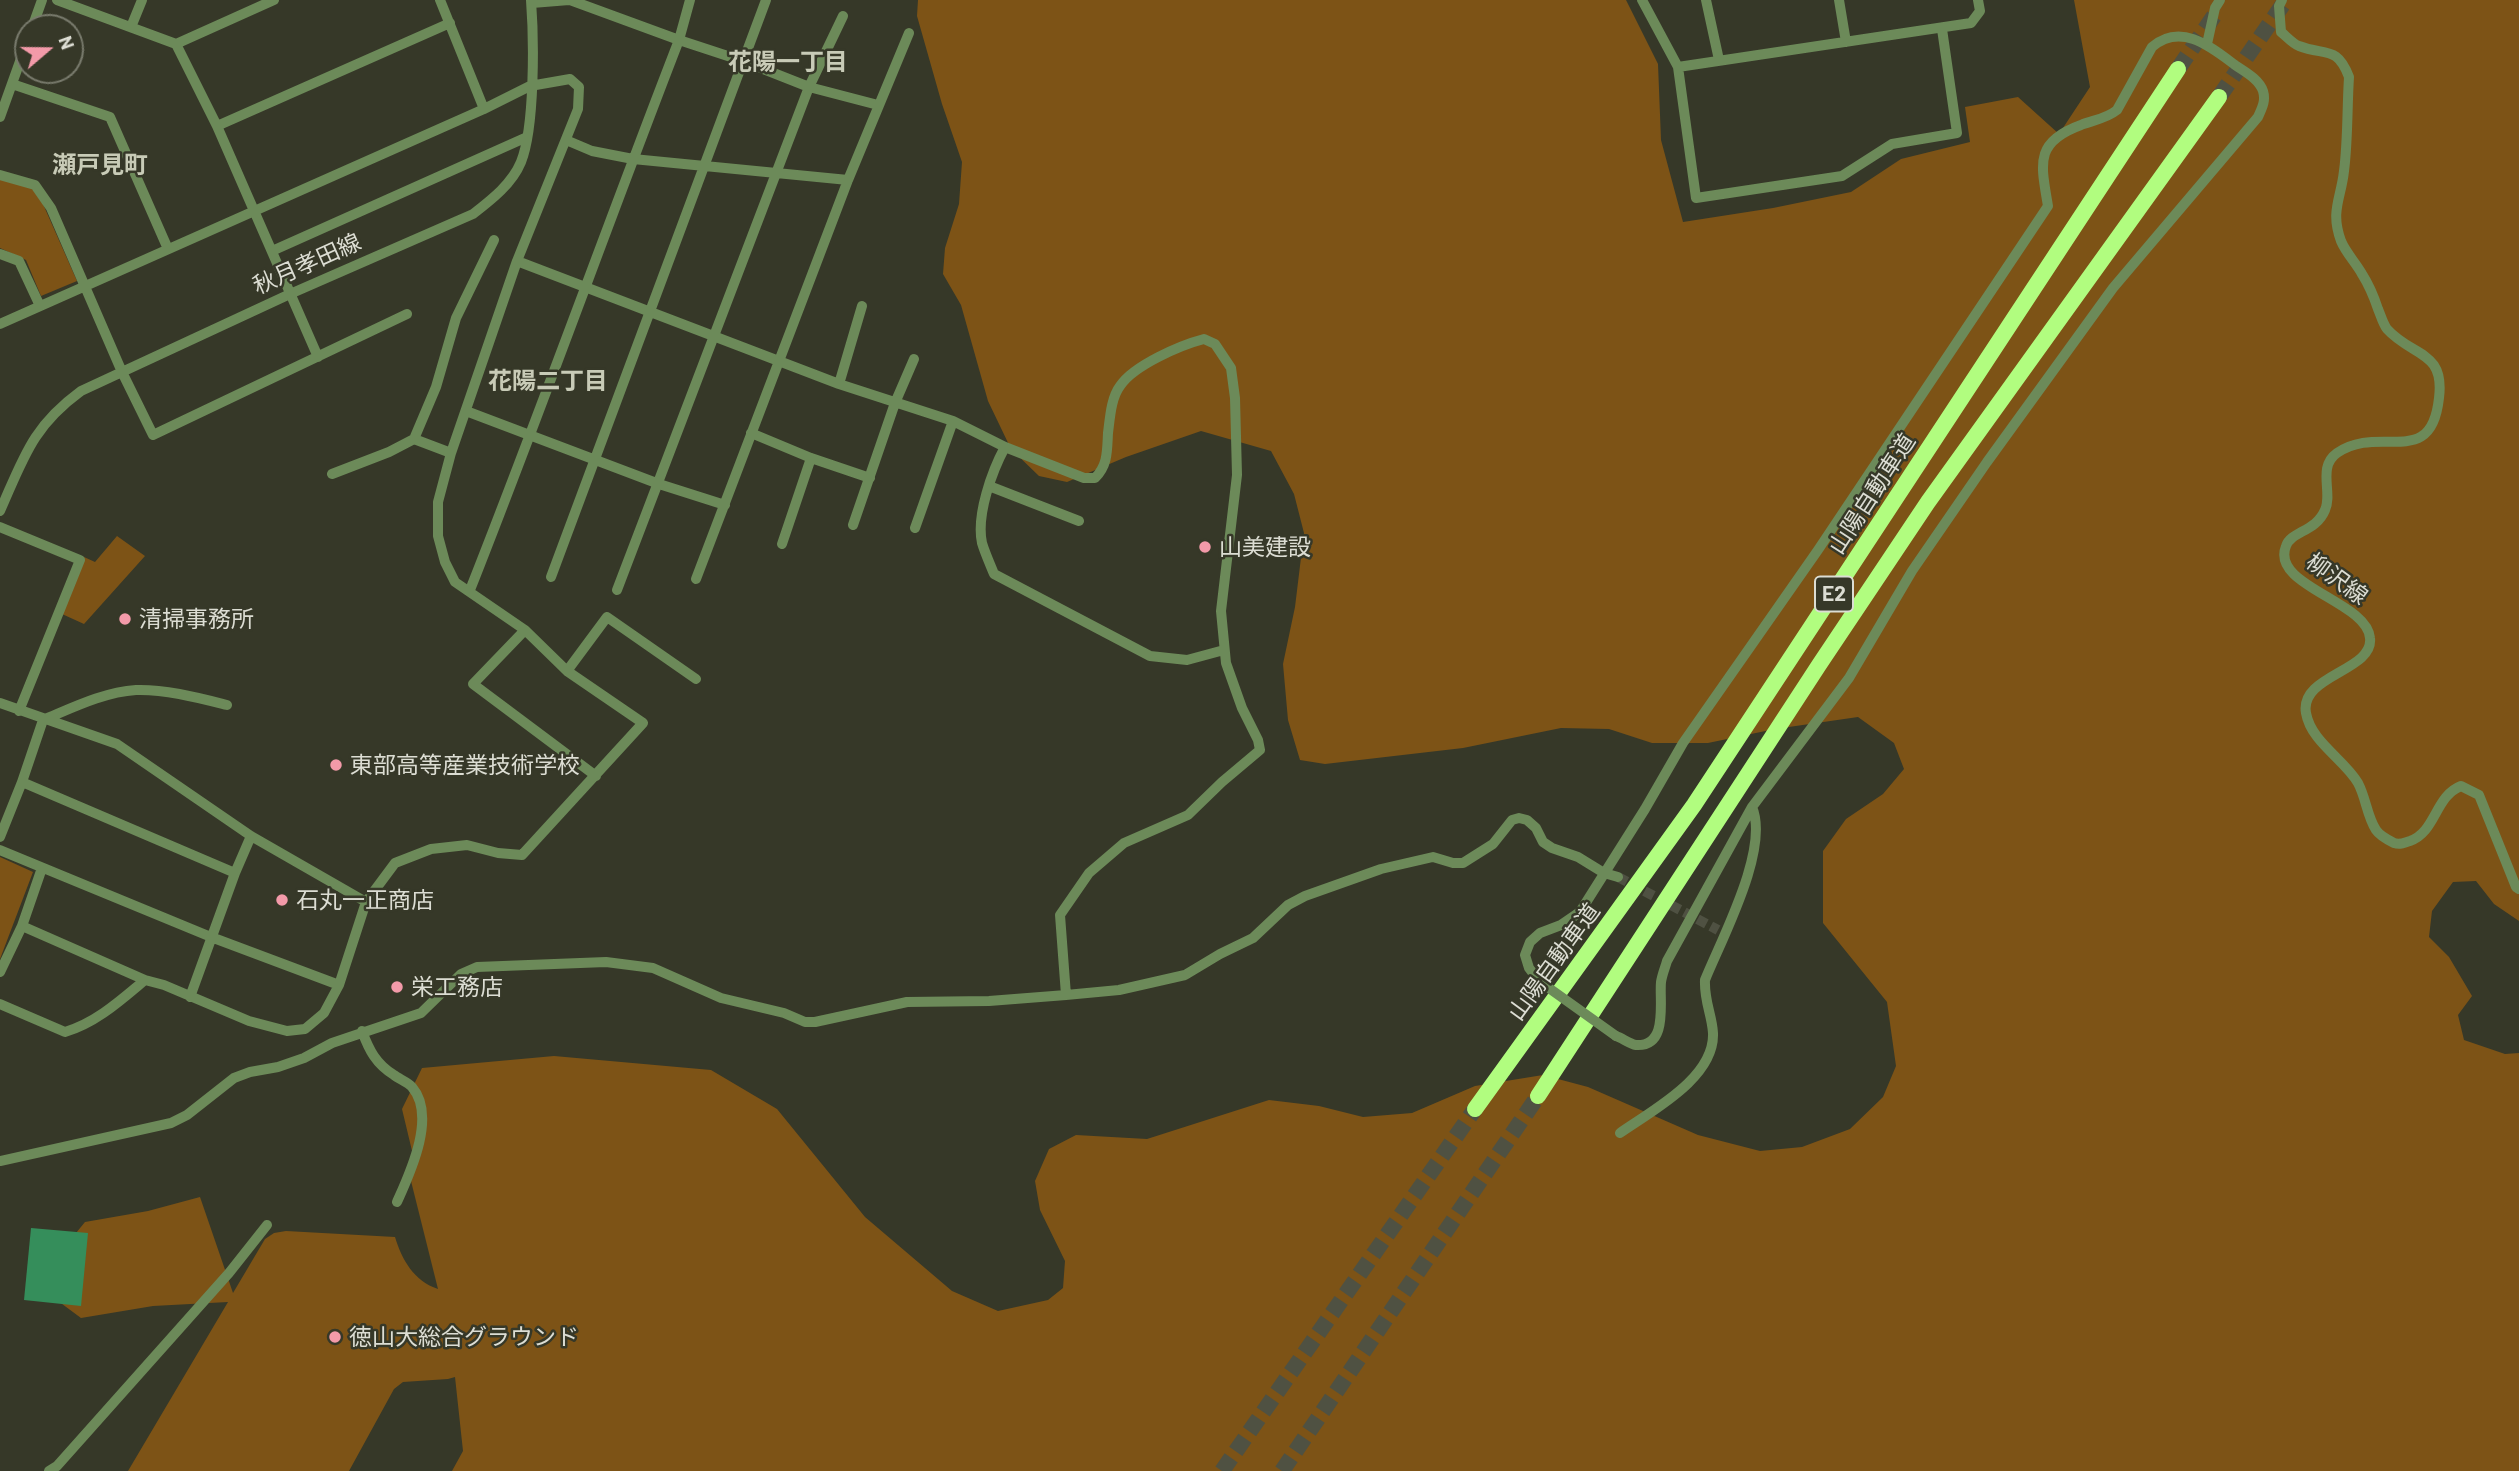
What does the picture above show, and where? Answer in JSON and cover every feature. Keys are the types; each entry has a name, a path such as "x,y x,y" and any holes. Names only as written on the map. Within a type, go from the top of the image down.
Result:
{"highway":[{"name":"山陽自動車道","path":"1475,1109 1694,805 2178,69"},
{"name":"E2","path":"1538,1096 1928,502 2219,97"}],"street":[{"path":"57,0 176,44 217,126 318,356"},
{"path":"131,27 142,0"},
{"path":"176,44 252,5 274,0"},
{"path":"440,0 484,109"},
{"path":"531,2 570,0 809,87 878,106"},
{"path":"470,590 531,436 584,286 679,40 690,0"},
{"path":"551,577 766,0"},
{"path":"1642,0 1678,66 1696,198 1842,176 1892,144 1957,133 1942,29"},
{"path":"1706,0 1719,60"},
{"path":"1839,0 1846,42"},
{"path":"1678,66 1971,23 1980,11 1978,0"},
{"path":"2207,44 2215,8 2220,0"},
{"name":"柳沢線","path":"2282,0 2279,6 2281,32 2297,46 2332,52 2343,62 2348,77 2344,173 2336,203 2336,222 2342,243 2363,275 2386,328 2400,340 2428,356 2438,369 2440,381 2440,398 2433,427 2425,437 2406,441 2376,441 2339,452 2330,459 2326,478 2326,508 2316,525 2292,537 2286,544 2283,556 2286,567 2300,580 2348,611 2366,626 2370,637 2369,647 2358,662 2320,684 2307,701 2305,712 2321,741 2347,766 2360,786 2376,831 2388,840 2398,844 2418,838 2453,789 2460,786 2479,795 2502,859 2519,889"},
{"name":"秋月孝田線","path":"0,511 30,443 59,407 81,391 290,294 473,214 498,195 520,163 527,137 531,2"},
{"path":"617,590 809,87 844,16"},
{"path":"217,126 450,23"},
{"path":"696,579 848,180 909,33"},
{"path":"2171,36 2184,37 2207,44 2255,79 2263,89 2264,104 2258,117 2112,288 1912,571 1849,678 1752,807 1667,961 1661,979 1661,1021 1657,1034 1647,1043 1635,1045 1616,1036 1539,981 1525,955 1530,942 1580,912 1683,743 1818,550 2048,206 2042,170 2043,155 2049,143 2064,132 2110,116 2117,110 2144,58 2159,40 2171,36"},
{"path":"0,117 14,78"},
{"path":"0,324 84,284 484,109 530,86 570,79 579,87 578,109 517,261 451,453 438,502 438,536 444,562 454,582 470,590 525,630 567,671 643,723 522,855 498,853 467,845 431,849 395,863 366,902 339,985 324,1013 305,1030 287,1031 249,1021 22,926"},
{"path":"12,84 110,117 168,249"},
{"path":"272,251 527,137"},
{"path":"566,140 592,151 633,159 848,180"},
{"path":"0,175 35,185 51,208 122,372 153,435 407,314"},
{"path":"332,474 389,452 414,439 436,387 456,318 494,240"},
{"path":"0,254 19,261 40,306"},
{"path":"517,261 839,384 953,421 1005,447 1084,478 1095,478 1105,468 1113,403 1118,387 1125,379 1156,358 1184,344 1204,339 1215,344 1231,368 1237,436 1237,475 1221,611 1224,650 1242,708 1258,740 1260,750 1188,815 1124,843 1089,873 1060,915 1066,995"},
{"path":"839,384 862,306"},
{"path":"853,525 895,403 914,359"},
{"path":"466,411 659,484 725,505"},
{"path":"915,528 953,421"},
{"path":"751,433 811,458 870,478"},
{"path":"414,439 451,453"},
{"path":"1005,447 995,465 982,520 982,541 993,574 1150,656 1187,660 1224,650"},
{"path":"782,544 811,458"},
{"path":"989,486 1079,521"},
{"path":"0,527 80,559 19,710"},
{"path":"567,671 607,617 696,679"},
{"path":"525,630 473,684 596,776"},
{"path":"43,720 118,692 138,690 187,696 227,705"},
{"path":"0,703 117,744 251,836 366,902"},
{"path":"0,837 43,720"},
{"path":"22,782 235,873"},
{"path":"1620,1133 1674,1095 1705,1063 1711,1049 1713,1032 1704,992 1705,980 1721,932 1756,848 1758,820 1752,807"},
{"path":"0,1161 171,1123 187,1115 234,1078 304,1058 362,1031 421,1013 461,974 477,967 606,962 653,968 721,998 784,1013 805,1023 907,1002 989,1001 1066,995 1119,989 1185,975 1253,938 1288,905 1305,896 1381,869 1433,857 1463,863 1493,844 1512,820 1527,820 1552,848 1578,857 1604,873 1618,877"},
{"path":"190,997 251,836"},
{"path":"0,850 211,937 339,985"},
{"path":"0,972 22,926 42,868"},
{"path":"0,1004 65,1032 82,1027 145,979"},
{"path":"362,1031 370,1054 388,1071 412,1087 421,1106 421,1142 397,1202"},
{"path":"50,1471 229,1273 267,1224"}],"shaded area":[{"path":"918,0 1626,0 1658,64 1661,140 1683,222 1851,192 1901,159 1970,142 1965,107 2018,97 2059,134 2090,87 2074,0 2519,0 2519,921 2494,904 2476,881 2453,882 2432,911 2429,937 2449,957 2472,996 2458,1015 2464,1040 2505,1054 2519,1053 2519,1471 452,1471 463,1451 455,1377 403,1382 394,1389 349,1471 128,1471 228,1302 153,1306 81,1318 54,1298 58,1255 85,1222 148,1211 200,1197 233,1293 265,1239 274,1233 286,1231 395,1237 410,1269 422,1281 438,1289 411,1181 413,1155 402,1109 422,1068 554,1056 711,1070 777,1109 865,1217 952,1291 998,1311 1048,1300 1063,1288 1065,1261 1040,1210 1035,1181 1049,1149 1076,1135 1147,1139 1269,1100 1319,1106 1363,1117 1412,1113 1475,1086 1543,1075 1588,1087 1698,1135 1760,1151 1802,1147 1850,1129 1883,1097 1896,1066 1887,1002 1823,923 1823,851 1846,819 1883,794 1904,769 1894,743 1858,717 1775,729 1708,743 1652,743 1609,729 1561,728 1463,748 1325,764 1300,760 1288,720 1283,664 1295,607 1304,533 1294,494 1271,451 1201,431 1126,457 1067,482 1039,476 1011,449 988,401 961,305 943,274 945,248 959,204 962,162 917,16"},
{"path":"0,179 32,188 43,204 77,281 41,296 26,260 0,248"},
{"path":"117,536 145,556 84,624 62,614 84,557 95,562"},
{"path":"0,857 33,872 0,959"},
{"path":"31,1228 88,1233 81,1306 24,1300"}],"tunnel":[{"path":"2219,97 2286,0"},
{"path":"2178,69 2216,13"},
{"path":"1618,877 1718,930"},
{"path":"1282,1471 1538,1096"},
{"path":"1222,1471 1475,1109"}],"place":[{"name":"山美建設","path":"1205,547"},
{"name":"清掃事務所","path":"125,619"},
{"name":"東部高等産業技術学校","path":"336,765"},
{"name":"石丸一正商店","path":"282,900"},
{"name":"栄工務店","path":"397,987"},
{"name":"徳山大総合グラウンド","path":"335,1337"}],"district":[{"name":"花陽一丁目","path":"788,62"},
{"name":"瀬戸見町","path":"100,165"},
{"name":"花陽二丁目","path":"548,381"}]}
